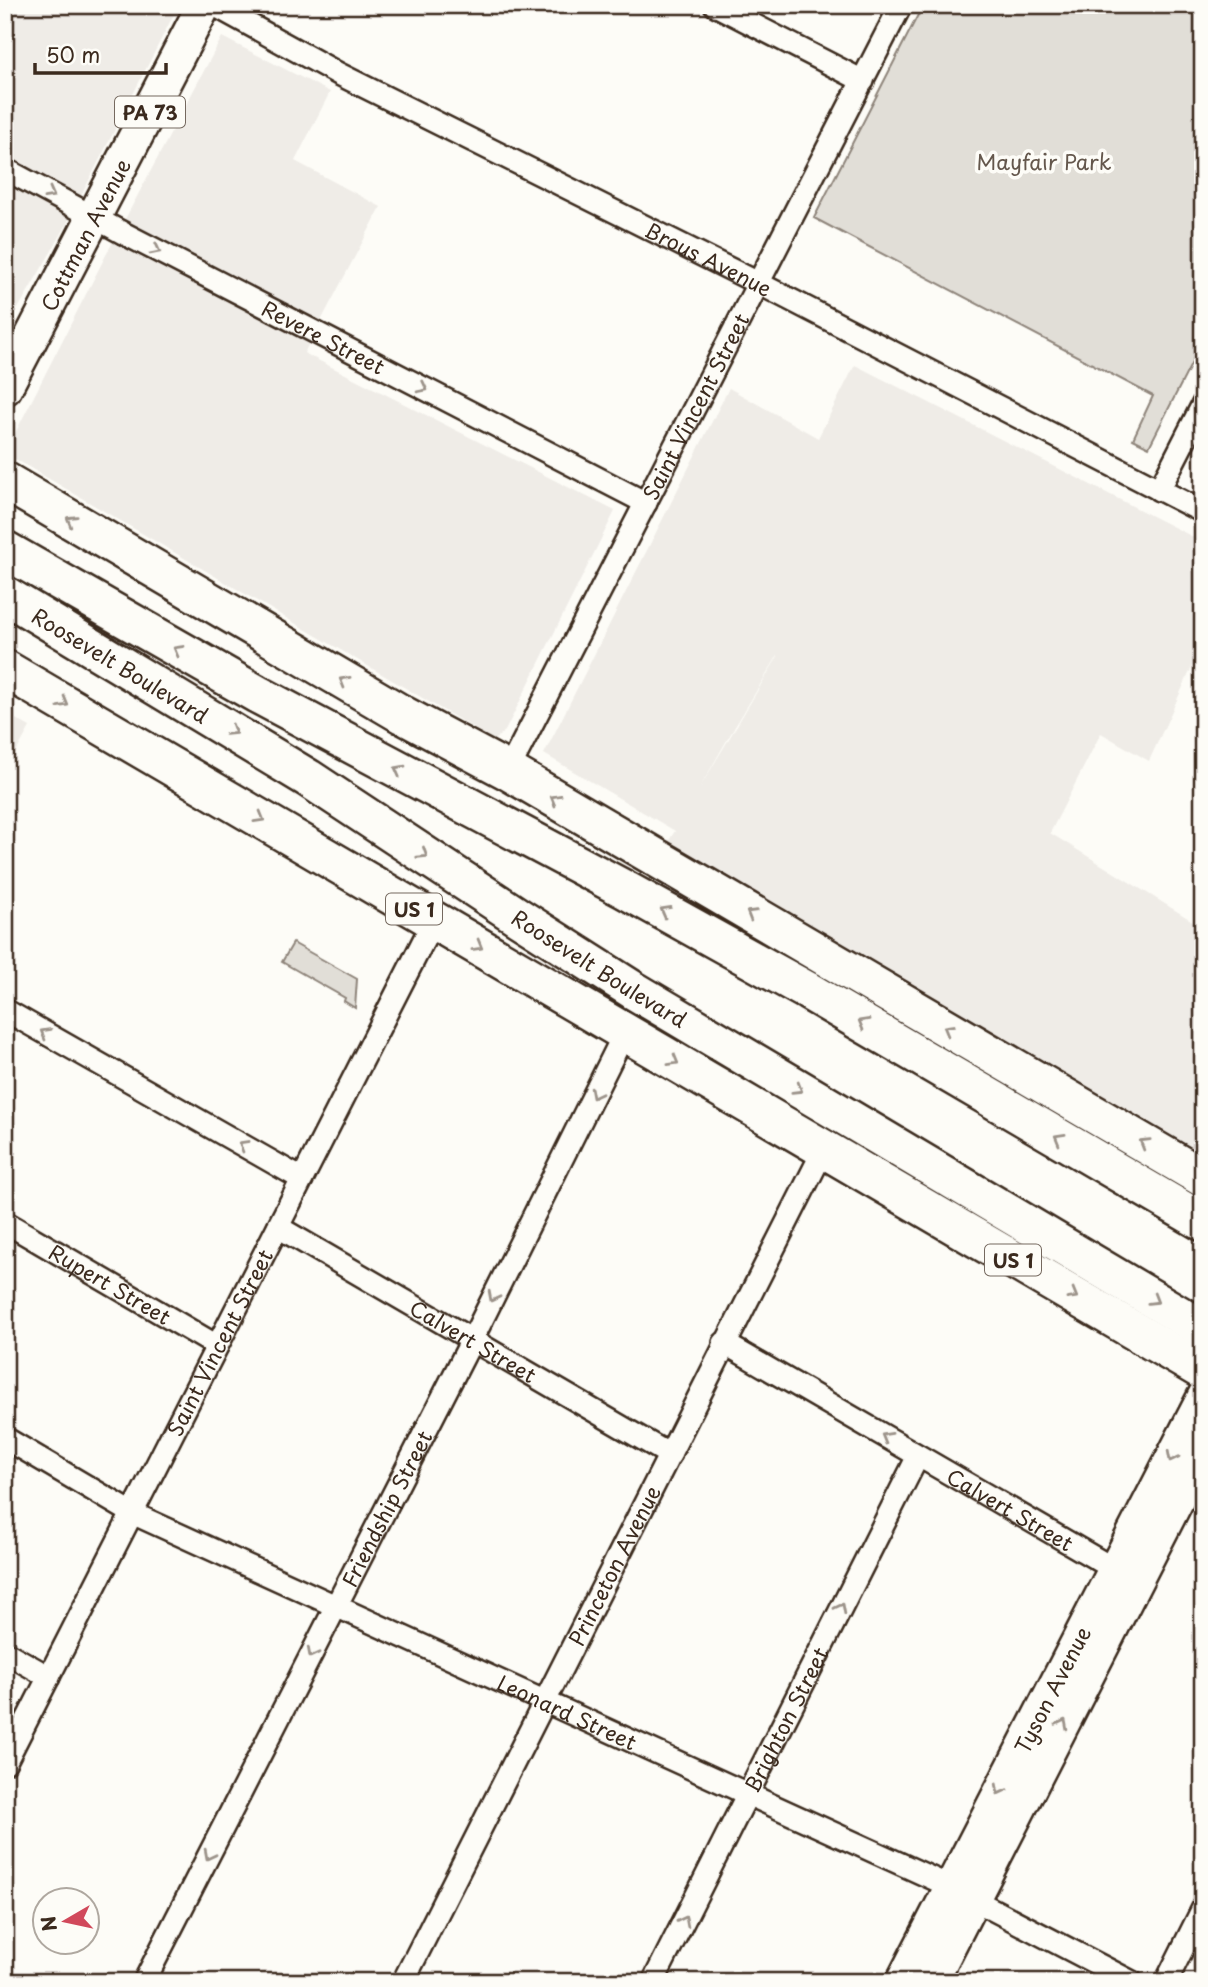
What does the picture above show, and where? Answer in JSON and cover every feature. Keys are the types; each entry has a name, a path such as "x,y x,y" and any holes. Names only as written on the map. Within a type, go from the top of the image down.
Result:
{"highway":[{"path":"5,481 403,715 508,771 1203,1178"},
{"name":"Roosevelt Boulevard","path":"5,550 257,694 568,859 808,991 1203,1222"},
{"name":"Roosevelt Boulevard","path":"5,595 308,778 627,986 1203,1329"},
{"name":"Roosevelt Boulevard","path":"5,669 1203,1371"},
{"path":"403,715 568,859"},
{"path":"824,1149 1053,1240"}],"main road":[{"name":"Cottman Avenue","path":"5,388 204,5"}],"street":[{"name":"Brous Avenue","path":"214,5 340,74 758,283 1203,512"},
{"path":"715,5 863,81"},
{"name":"Saint Vincent Street","path":"508,771 901,5"},
{"name":"Revere Street","path":"5,169 95,219 646,503"},
{"path":"1159,489 1203,404"},
{"name":"Saint Vincent Street","path":"5,1763 434,920"},
{"path":"5,1010 302,1179"},
{"name":"Friendship Street","path":"144,1982 472,1340 625,1032"},
{"name":"Princeton Avenue","path":"403,1982 824,1149"},
{"name":"Rupert Street","path":"5,1222 217,1346"},
{"name":"Calvert Street","path":"278,1227 670,1455"},
{"name":"Calvert Street","path":"724,1343 1114,1569"},
{"name":"Tyson Avenue","path":"1098,1628 1114,1569 1203,1396"},
{"name":"Leonard Street","path":"5,1438 132,1513 236,1559 335,1608 748,1793 961,1893 1132,1982"},
{"name":"Tyson Avenue","path":"901,1982 961,1893 1098,1628 1203,1452"},
{"name":"Brighton Street","path":"653,1982 918,1455"},
{"path":"5,1652 49,1677"},
{"name":"Tyson Avenue","path":"932,1982 961,1893"},
{"path":"1166,1982 1203,1908"}],"shaded area":[{"path":"5,5 158,5 174,14 61,235 5,331"},
{"path":"222,37 330,92 295,161 381,207 304,353 615,511 505,731 494,740 5,453"},
{"path":"855,365 1203,542 1203,643 1149,761 1101,733 1050,833 1203,925 1203,1164 664,848 675,831 544,754 729,388 818,438","holes":["778,655 698,791 727,740"]},
{"path":"5,713 30,727 5,772"}],"green space":[{"name":"Mayfair Park","path":"923,5 1203,5 1203,341 1149,447 1133,439 1153,396 814,218"},
{"path":"293,943 357,979 355,1008 344,1001 345,998 282,962"}]}
